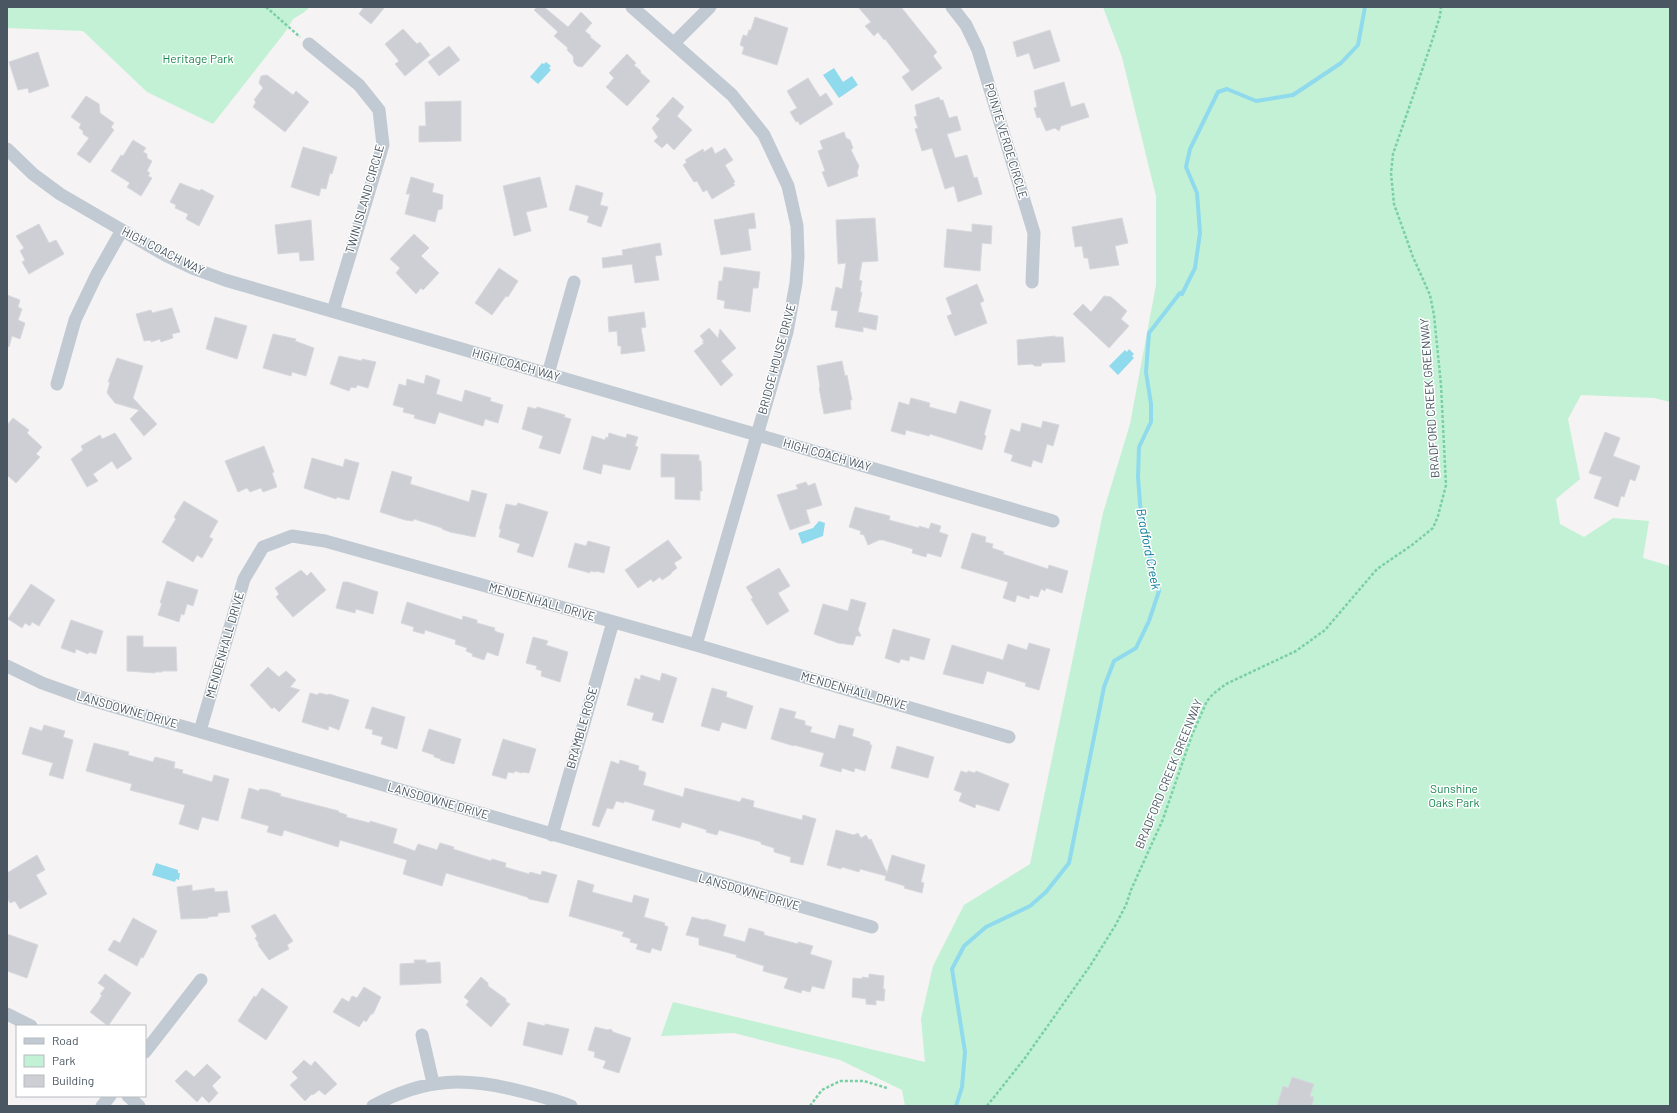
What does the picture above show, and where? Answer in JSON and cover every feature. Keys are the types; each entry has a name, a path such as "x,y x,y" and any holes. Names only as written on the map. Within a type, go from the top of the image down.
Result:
{"street":[{"name":"BRIDGE HOUSE DRIVE","path":"632,7 732,95 764,135 788,186 797,226 798,258 796,283 786,332 696,645"},
{"path":"674,43 710,7"},
{"name":"POINTE VERDE CIRCLE","path":"952,7 966,25 978,50 1034,233 1032,282"},
{"name":"TWIN ISLAND CIRCLE","path":"309,44 359,85 379,110 383,145 333,311"},
{"name":"HIGH COACH WAY","path":"7,149 33,174 60,194 122,230 195,269 225,280 1053,521"},
{"path":"57,384 76,320 96,276 122,230"},
{"path":"548,374 574,282"},
{"name":"MENDENHALL DRIVE","path":"200,731 244,579 263,547 292,536 325,541 696,645 1009,737"},
{"name":"BRAMBLE ROSE","path":"552,835 613,622"},
{"name":"LANSDOWNE DRIVE","path":"7,666 42,683 81,697 872,928"},
{"path":"146,1051 200,980"},
{"path":"7,1014 29,1025"},
{"path":"422,1035 433,1083"},
{"path":"373,1106 404,1091 433,1083 466,1081 496,1085 571,1106"},
{"path":"102,1106 109,1097"},
{"path":"129,1097 139,1106"}],"path":[{"path":"266,7 309,44"},
{"name":"BRADFORD CREEK GREENWAY","path":"987,1106 1025,1058 1090,966 1115,926 1126,905 1131,890 1163,819 1192,735 1207,701 1213,694 1226,684 1296,651 1325,630 1377,569 1412,545 1433,528 1438,516 1446,485 1446,470 1441,385 1434,315 1430,295 1413,257 1394,204 1391,173 1393,154 1429,50 1442,7"},
{"path":"810,1106 822,1090 840,1081 864,1080 887,1088"}],"green space":[{"name":"Heritage Park","path":"7,7 310,7 293,19 286,31 213,124 147,92 83,31 7,28"},
{"name":"Sunshine Oaks Park","path":"1103,7 1670,7 1670,402 1654,398 1581,395 1568,419 1580,479 1556,499 1560,524 1584,537 1613,518 1649,521 1643,558 1670,566 1670,1106 905,1106 902,1090 840,1060 734,1033 661,1036 673,1002 925,1062 921,1019 933,966 964,905 1030,864 1103,513 1130,424 1156,285 1156,196 1122,57"}],"water":[{"path":"546,62 551,66 549,68 551,70 538,84 530,77 542,63 544,64"},
{"path":"834,68 843,82 852,76 858,85 839,98 823,75"},
{"path":"1129,349 1134,354 1132,356 1134,358 1118,375 1109,366 1125,350 1127,352"},
{"path":"819,521 825,523 823,536 802,544 798,533 813,528"},
{"path":"156,863 178,870 178,873 180,873 179,880 176,879 175,882 152,875"}],"building":[{"path":"364,7 385,7 371,24 359,14"},
{"path":"537,7 544,7 568,27 581,12 592,23 585,31 601,46 582,67 577,66 574,63 573,56 567,50 568,48 554,36 558,32 534,10"},
{"path":"858,7 901,7 937,52 933,56 942,68 912,91 902,77 910,71 878,32 874,36 865,26 871,22"},
{"path":"755,17 788,28 777,65 742,54 744,47 740,45 743,35 747,36 749,30 751,30"},
{"path":"403,29 417,44 420,42 430,55 405,76 395,64 399,61 385,44"},
{"path":"1050,30 1060,61 1034,69 1029,53 1017,57 1013,42"},
{"path":"449,46 460,60 439,76 428,62"},
{"path":"38,52 49,86 29,93 28,88 18,90 9,62"},
{"path":"627,54 636,63 634,65 650,81 627,106 606,87 614,78 609,73"},
{"path":"267,75 293,95 296,91 309,102 285,132 253,107 256,102 254,100 263,88 259,83 261,76"},
{"path":"808,78 820,97 826,93 833,104 800,125 798,121 796,122 790,112 797,108 787,91"},
{"path":"1064,82 1071,107 1084,103 1089,117 1061,126 1059,131 1055,128 1046,131 1040,117 1037,118 1034,108 1037,107 1034,91"},
{"path":"86,96 99,104 100,113 114,123 111,127 114,130 90,163 77,154 89,138 83,134 83,131 79,128 81,124 71,117"},
{"path":"673,97 684,107 677,116 692,130 674,150 667,143 662,148 654,141 658,137 652,128 660,119 656,116"},
{"path":"939,97 940,100 943,100 949,118 957,116 961,130 947,134 955,158 967,155 974,178 977,177 982,194 958,202 954,186 945,189 932,148 922,151 915,129 918,128 914,117 917,116 915,105"},
{"path":"461,101 461,141 419,142 419,126 426,126 425,102"},
{"path":"844,132 846,138 850,140 853,148 851,150 859,166 857,172 858,176 828,187 822,172 825,171 818,151 823,149 820,141"},
{"path":"133,140 146,148 143,152 147,154 147,158 152,161 147,171 150,173 148,176 152,178 141,196 127,187 130,183 111,171"},
{"path":"303,147 337,157 332,174 330,173 326,189 321,188 319,196 291,187"},
{"path":"712,147 715,154 725,148 733,160 725,165 735,182 733,183 735,185 712,199 707,190 703,192 697,181 694,182 683,165 687,162 685,160 703,149 704,152"},
{"path":"411,177 434,184 432,192 443,195 442,209 438,210 435,222 405,214 410,194 406,194"},
{"path":"540,177 547,207 526,212 531,231 514,236 503,186"},
{"path":"180,183 200,191 201,189 214,196 199,226 186,219 188,214 175,208 176,205 170,202"},
{"path":"576,185 603,193 600,205 608,207 601,227 587,222 589,216 569,210"},
{"path":"754,213 756,228 748,229 751,250 721,255 714,220"},
{"path":"875,218 878,261 862,262 859,280 862,281 860,292 862,292 858,312 878,316 876,330 863,327 863,332 835,327 838,311 831,310 836,287 842,289 846,263 838,264 836,220"},
{"path":"1122,218 1128,243 1115,246 1119,265 1090,269 1088,258 1084,258 1082,246 1075,247 1072,227"},
{"path":"311,220 314,260 300,261 299,252 278,254 275,225"},
{"path":"39,224 49,243 56,240 64,254 29,274 22,262 25,260 20,251 24,248 16,236"},
{"path":"972,224 992,226 991,244 982,243 980,271 944,267 947,229 972,232"},
{"path":"414,234 429,248 421,256 439,273 423,290 421,288 416,294 396,273 400,268 390,259"},
{"path":"660,243 662,255 655,256 659,280 635,283 632,264 603,268 602,258 623,255 622,250"},
{"path":"724,267 760,272 758,288 753,288 750,312 724,308 725,301 717,299 719,281 722,281"},
{"path":"499,268 518,281 508,297 506,296 492,315 475,303"},
{"path":"977,284 984,301 980,303 987,323 955,336 947,316 952,314 946,298"},
{"path":"7,295 20,300 18,307 22,309 18,320 25,323 20,339 12,336 9,347 7,346"},
{"path":"1104,296 1111,297 1127,311 1121,319 1129,326 1109,348 1073,314 1083,304 1091,312"},
{"path":"172,308 180,332 172,334 173,338 161,342 160,339 151,342 151,340 144,341 136,314 151,310 152,313"},
{"path":"644,312 646,327 641,328 645,351 621,354 621,346 618,346 617,331 609,332 608,317"},
{"path":"215,317 247,326 237,359 206,349"},
{"path":"709,328 718,338 720,329 736,348 721,361 733,375 721,386 694,351 704,343 702,342 704,341 700,336"},
{"path":"273,334 296,339 295,341 314,348 306,376 292,372 291,376 263,368"},
{"path":"1055,336 1063,337 1065,362 1042,363 1041,366 1035,366 1032,364 1018,365 1017,340"},
{"path":"339,356 362,361 362,359 376,362 368,388 357,385 356,388 351,387 349,391 330,384"},
{"path":"117,358 143,366 133,398 157,424 144,436 130,419 139,410 115,403 107,393 110,382 108,382"},
{"path":"842,361 845,376 847,375 852,400 850,400 851,409 824,414 817,366"},
{"path":"426,375 440,380 436,394 462,402 465,390 491,398 490,401 503,405 498,423 485,419 483,426 439,412 435,424 414,418 415,415 403,412 404,408 393,405 399,384 406,386 407,379 424,384"},
{"path":"911,398 930,403 929,407 956,414 960,401 991,410 984,435 986,436 982,450 930,434 929,436 906,430 905,435 891,431 899,402 909,405"},
{"path":"528,407 536,409 537,407 565,415 564,417 571,419 560,454 539,448 543,436 522,429"},
{"path":"13,418 29,430 27,433 42,447 36,454 40,457 16,483 7,475 7,425"},
{"path":"1043,421 1059,425 1053,446 1047,444 1042,463 1033,460 1031,467 1011,461 1013,455 1004,452 1011,429 1020,432 1022,423 1041,428"},
{"path":"1605,432 1620,438 1613,456 1640,466 1635,481 1630,479 1624,497 1621,496 1618,507 1594,498 1602,477 1589,473"},
{"path":"115,433 132,459 117,469 112,461 93,474 98,481 87,487 71,459 83,450 81,446 100,435 102,439"},
{"path":"609,433 626,438 627,434 638,437 635,446 638,447 630,470 603,464 601,474 583,469 592,436 605,440 606,437 608,438"},
{"path":"264,446 274,472 272,473 277,487 263,492 261,488 250,492 247,488 238,492 225,461"},
{"path":"661,454 699,455 699,461 701,461 702,491 700,491 700,500 675,499 675,477 661,477"},
{"path":"312,458 343,467 345,459 359,463 349,500 337,497 336,499 304,488"},
{"path":"392,471 412,477 410,484 469,502 472,490 487,494 475,537 450,532 414,519 413,521 405,520 380,512"},
{"path":"806,482 808,486 815,483 822,505 806,510 810,523 790,530 777,495 798,489 796,485"},
{"path":"184,501 218,521 209,537 213,539 202,558 197,555 193,562 162,542 176,519 174,517"},
{"path":"518,503 548,512 533,557 517,552 520,544 499,537 501,529 499,529 506,504 516,506"},
{"path":"855,507 890,516 889,520 919,528 919,526 929,529 931,523 941,526 939,532 948,535 941,557 927,553 926,557 912,553 913,549 883,540 879,540 868,545 864,535 860,534 861,531 849,527"},
{"path":"972,533 986,537 985,542 993,544 992,548 1004,552 1003,554 1048,569 1049,565 1068,571 1062,593 1046,588 1045,591 1041,589 1038,597 1030,595 1029,599 1017,595 1015,602 1003,598 1008,582 961,568"},
{"path":"668,540 682,558 674,563 677,568 662,580 660,577 653,582 651,579 638,588 625,570"},
{"path":"588,541 610,547 604,573 590,571 590,573 568,567 575,543 586,546"},
{"path":"779,568 790,586 778,593 789,611 767,625 751,599 753,598 746,587"},
{"path":"301,570 307,576 311,572 326,590 293,617 276,597 279,594 275,588"},
{"path":"167,581 198,590 193,606 187,604 184,615 181,614 179,622 158,615"},
{"path":"343,582 348,582 378,592 373,614 356,609 355,613 336,608"},
{"path":"31,584 55,600 39,626 32,622 30,626 25,623 22,628 8,619"},
{"path":"851,599 866,603 858,630 861,636 856,636 853,645 838,643 814,634 823,604 848,611"},
{"path":"407,602 462,620 463,616 477,620 477,623 495,628 494,630 497,632 504,634 498,656 487,652 484,660 472,656 473,654 466,651 467,648 455,644 456,640 425,630 424,634 413,631 414,627 401,623"},
{"path":"71,620 103,631 96,654 89,652 88,654 76,649 75,653 61,648"},
{"path":"893,629 930,639 924,660 910,656 909,661 901,659 899,663 885,658"},
{"path":"127,636 143,636 143,647 176,647 177,671 162,671 155,673 127,671"},
{"path":"533,637 548,641 546,645 568,652 560,682 541,676 542,671 536,669 537,666 526,663"},
{"path":"1029,643 1050,649 1039,690 1025,686 1026,683 987,671 983,684 943,674 952,645 1003,660 1008,644 1027,650"},
{"path":"268,667 279,677 286,671 296,680 290,687 300,690 279,712 274,707 272,709 250,685"},
{"path":"662,673 677,678 663,723 652,720 654,713 627,705 635,678 640,680 641,675 660,681"},
{"path":"712,688 727,692 726,697 753,706 746,729 722,722 719,731 701,726"},
{"path":"310,693 318,695 319,693 329,694 349,700 339,730 329,726 328,730 302,722"},
{"path":"372,707 405,717 397,749 381,744 383,737 372,734 373,730 365,728"},
{"path":"780,708 796,712 794,718 805,721 805,725 812,727 810,732 835,739 839,725 854,729 852,736 870,742 870,745 872,745 865,771 855,768 854,772 842,768 841,772 820,766 824,753 771,739"},
{"path":"44,725 65,731 63,737 73,740 63,779 49,775 53,763 22,754 30,727 42,731"},
{"path":"429,729 461,739 454,764 440,760 441,759 434,757 434,755 422,751"},
{"path":"503,739 536,749 529,773 515,771 514,773 508,772 506,779 492,775"},
{"path":"94,743 129,752 128,755 153,762 155,757 175,762 174,768 183,770 182,773 212,782 214,775 229,779 218,821 202,817 198,830 179,824 185,805 130,790 132,784 86,771"},
{"path":"897,746 934,757 928,778 891,768"},
{"path":"620,760 639,766 638,770 645,772 646,774 643,785 683,797 685,788 740,802 742,798 754,801 753,807 802,820 803,815 816,819 803,865 790,862 791,857 774,852 774,848 761,844 761,842 719,830 717,835 706,832 707,830 682,822 680,828 652,820 655,810 624,801 624,803 616,801 613,809 607,808 599,827 592,825 611,761 619,764"},
{"path":"961,771 975,773 976,771 1009,784 999,811 976,804 975,808 959,801 962,793 954,790"},
{"path":"249,788 259,791 260,789 268,790 281,794 280,796 339,811 338,812 347,815 346,817 370,823 370,821 397,829 393,843 415,851 418,844 437,850 440,843 454,847 453,849 491,861 492,859 506,863 505,867 529,874 530,872 541,875 542,871 557,875 548,903 529,899 527,897 446,873 442,886 403,874 407,860 340,840 338,847 284,830 282,836 267,832 269,826 241,818"},
{"path":"836,830 854,835 858,833 861,838 866,835 869,840 871,839 887,873 892,855 925,865 921,882 924,883 922,893 904,888 905,886 885,880 886,876 860,869 859,872 842,867 841,869 827,865"},
{"path":"37,855 45,870 36,875 47,894 20,909 15,901 10,903 7,898 7,873"},
{"path":"578,880 594,885 592,892 632,903 634,895 649,899 644,917 665,923 664,925 668,927 661,951 652,948 650,953 636,949 638,944 630,942 631,939 622,936 624,932 569,916"},
{"path":"192,885 192,891 214,888 215,892 227,891 230,912 218,913 218,916 208,918 181,919 177,887"},
{"path":"275,914 293,941 287,945 289,949 269,960 258,945 259,944 255,938 257,936 251,926"},
{"path":"692,917 726,925 723,936 745,942 749,928 764,932 764,935 798,944 798,942 813,946 810,954 832,961 824,989 812,986 810,992 802,990 801,993 784,988 788,978 763,971 764,966 736,957 737,955 699,945 699,938 686,935"},
{"path":"133,918 157,931 143,958 141,957 137,966 108,950 114,940 120,943"},
{"path":"7,934 38,945 27,978 7,971"},
{"path":"414,960 426,960 426,963 440,962 441,983 400,985 400,964 415,963"},
{"path":"105,974 131,993 109,1025 90,1012 98,1002 102,995 100,994 105,988 98,983"},
{"path":"869,974 884,976 884,1001 876,1000 876,1005 866,1004 866,999 852,997 853,978 869,978"},
{"path":"481,977 488,983 488,986 506,999 506,1002 510,1004 491,1027 466,1005 469,1001 464,997"},
{"path":"364,987 381,997 373,1014 371,1014 366,1022 364,1020 359,1027 333,1012 342,998 349,1002 352,996 357,998"},
{"path":"262,988 288,1007 266,1040 238,1021 254,996 256,997"},
{"path":"528,1022 569,1029 562,1055 523,1045"},
{"path":"595,1027 608,1030 611,1029 613,1032 631,1038 619,1073 603,1068 606,1061 594,1057 595,1052 588,1050"},
{"path":"304,1060 311,1066 315,1061 337,1084 325,1095 319,1090 305,1101 290,1085 298,1078 292,1072"},
{"path":"207,1064 221,1077 212,1086 218,1093 209,1103 202,1096 197,1102 175,1081 186,1070 194,1077"},
{"path":"1292,1077 1314,1084 1310,1096 1314,1097 1312,1106 1277,1106 1283,1086 1288,1088"}],"waterway":[{"name":"Bradford Creek","path":"956,1106 962,1087 965,1052 952,969 964,946 986,927 1030,906 1046,892 1069,863 1104,687 1114,661 1136,648 1149,621 1159,591 1141,516 1138,477 1139,447 1151,422 1151,404 1146,372 1149,333 1180,293 1182,294 1195,268 1200,233 1197,193 1186,167 1190,149 1218,92 1227,89 1256,101 1293,95 1341,63 1358,45 1365,7"}]}
